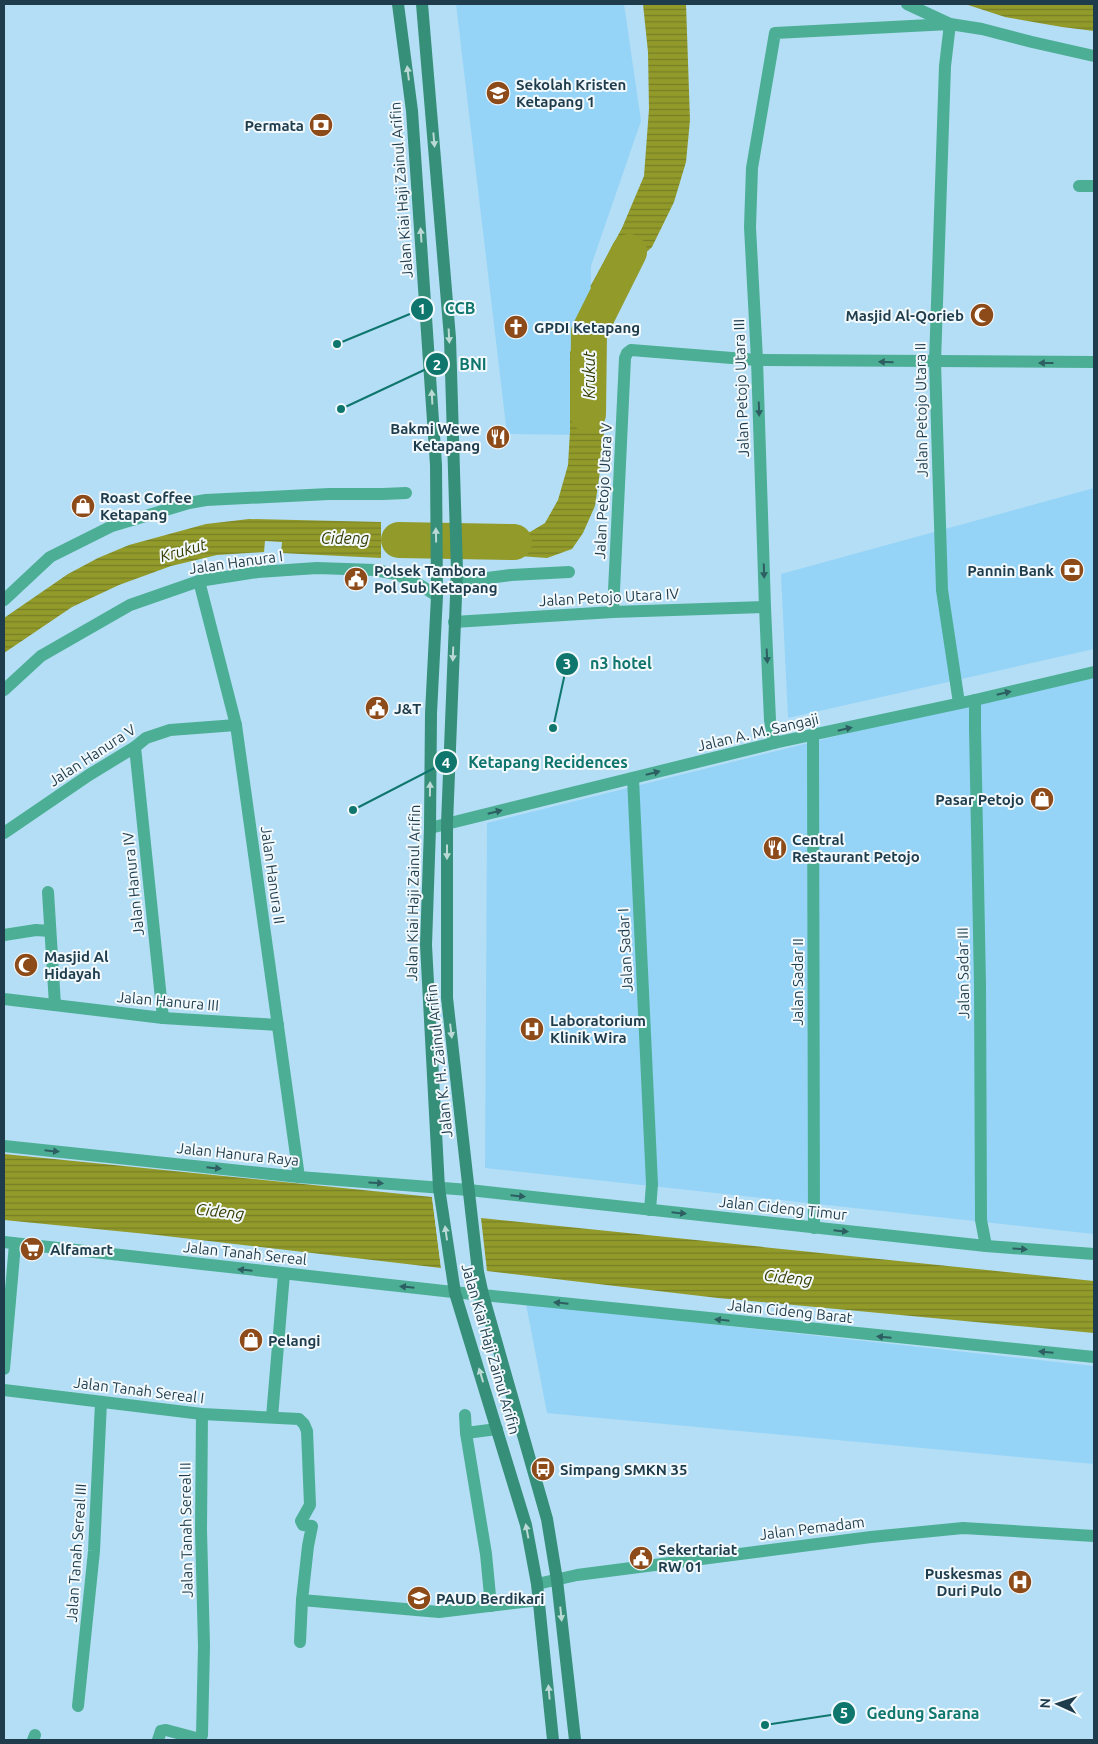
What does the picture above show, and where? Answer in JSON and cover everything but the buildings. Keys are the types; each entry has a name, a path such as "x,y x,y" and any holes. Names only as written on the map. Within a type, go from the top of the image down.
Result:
{"main road":[{"name":"Jalan Kiai Haji Zainul Arifin","path":"398,4 412,121 436,465 437,596 431,712 426,945 440,1193 455,1292 526,1524 537,1584 553,1740"},
{"name":"Jalan K. H. Zainul Arifin","path":"422,4 450,338 456,576 448,824 447,998 470,1196"},
{"name":"Jalan Kiai Haji Zainul Arifin","path":"470,1196 478,1270 483,1295 546,1518 557,1580 574,1740"}],"street":[{"path":"908,4 950,24 982,29 1094,56"},
{"name":"Jalan Petojo Utara III","path":"774,743 770,720 757,360 750,227 752,168 775,33 950,24"},
{"name":"Jalan Petojo Utara II","path":"950,24 945,66 934,362 942,590 960,703"},
{"path":"1079,186 1094,186"},
{"name":"Jalan Petojo Utara V","path":"613,612 626,356 631,350 757,360"},
{"path":"757,360 1094,362"},
{"path":"4,600 50,557 112,526 189,503 206,500 329,494 406,493"},
{"name":"Jalan Hanura I","path":"4,690 41,656 130,605 199,581 258,572 317,568 375,570 396,574 420,585 437,596"},
{"path":"456,576 569,572"},
{"name":"Jalan Hanura II","path":"199,581 236,725 299,1177"},
{"name":"Jalan Petojo Utara IV","path":"454,622 613,612 765,607"},
{"name":"Jalan A. M. Sangaji","path":"430,828 774,743 813,736 1094,672"},
{"name":"Jalan Sadar III","path":"975,700 980,984 981,1220 986,1246"},
{"name":"Jalan Hanura V","path":"4,833 146,738 170,730 236,725"},
{"name":"Jalan Sadar II","path":"813,736 814,1228"},
{"name":"Jalan Hanura IV","path":"135,747 163,1018"},
{"name":"Jalan Sadar I","path":"632,778 652,1174 650,1210"},
{"path":"48,892 55,1005"},
{"path":"4,935 36,930 50,930"},
{"name":"Jalan Hanura III","path":"4,999 163,1018 278,1026"},
{"name":"Jalan Hanura Raya","path":"4,1146 470,1196"},
{"name":"Jalan Cideng Timur","path":"470,1196 650,1210 986,1246 1094,1254"},
{"path":"4,1369 9,1243"},
{"name":"Jalan Tanah Sereal","path":"9,1243 483,1295"},
{"path":"272,1417 284,1274"},
{"name":"Jalan Cideng Barat","path":"483,1295 1094,1357"},
{"name":"Jalan Tanah Sereal I","path":"4,1390 202,1414 299,1419 307,1431 310,1506 301,1521 303,1524 312,1526 302,1600"},
{"name":"Jalan Tanah Sereal III","path":"78,1706 94,1551 102,1402"},
{"name":"Jalan Tanah Sereal II","path":"158,1740 162,1731 166,1730 196,1738 202,1735 204,1646 202,1414"},
{"path":"465,1415 466,1433 486,1554 491,1606"},
{"path":"466,1433 497,1429"},
{"name":"Jalan Pemadam","path":"537,1584 577,1575 871,1536 954,1529 1094,1536"},
{"path":"300,1642 302,1600 439,1612 538,1600"}],"shaded area":[{"path":"456,4 624,4 641,121 591,266 589,435 507,434"},
{"path":"1094,488 1094,649 788,718 781,574"},
{"path":"1094,672 1094,1234 485,1168 487,823"},
{"path":"526,1304 1094,1366 1094,1464 547,1413"}],"water":[{"path":"643,4 686,4 690,120 686,162 674,202 652,247 624,273 613,298 590,287 622,228 644,176 649,109 648,52"},
{"path":"965,4 1094,4 1094,31 1005,17"},
{"path":"570,351 603,373 604,444 595,506 583,533 572,549 547,558 465,552 463,522 530,532 545,523 558,500 568,465"},
{"name":"Cideng","path":"249,519 381,522 381,558 281,553 282,542 265,541 264,552 217,555 171,566 119,585 72,607 4,653 4,618 68,574 98,558 129,545 206,524"},
{"path":"4,1154 432,1197 441,1268 157,1235 4,1220"},
{"path":"481,1218 1094,1281 1094,1333 718,1298 487,1271"}],"pier":[{"path":"463,519 478,521 479,555 463,553 461,522"},
{"path":"432,1197 434,1197 443,1268 441,1268"}],"waterway":[{"name":"Krukut","path":"588,414 589,332 629,252"},
{"name":"Krukut","path":"399,540 514,542"}],"place":[{"name":"Sekolah Kristen Ketapang 1","path":"498,93"},
{"name":"Permata","path":"321,125"},
{"name":"Masjid Al-Qorieb","path":"982,315"},
{"name":"GPDI Ketapang","path":"516,327"},
{"name":"CCB","path":"337,344"},
{"name":"BNI","path":"341,409"},
{"name":"Bakmi Wewe Ketapang","path":"498,437"},
{"name":"Roast Coffee Ketapang","path":"83,506"},
{"name":"Pannin Bank","path":"1072,570"},
{"name":"Polsek Tambora Pol Sub Ketapang","path":"356,579"},
{"name":"J&T","path":"377,708"},
{"name":"n3 hotel","path":"553,728"},
{"name":"Pasar Petojo","path":"1042,799"},
{"name":"Ketapang Recidences","path":"353,810"},
{"name":"Central Restaurant Petojo","path":"775,848"},
{"name":"Masjid Al Hidayah","path":"26,965"},
{"name":"Laboratorium Klinik Wira","path":"532,1029"},
{"name":"Alfamart","path":"32,1249"},
{"name":"Pelangi","path":"251,1340"},
{"name":"Simpang SMKN 35","path":"543,1469"},
{"name":"Sekertariat RW 01","path":"641,1558"},
{"name":"Puskesmas Duri Pulo","path":"1020,1582"},
{"name":"PAUD Berdikari","path":"419,1598"},
{"name":"Gedung Sarana","path":"765,1725"}]}
